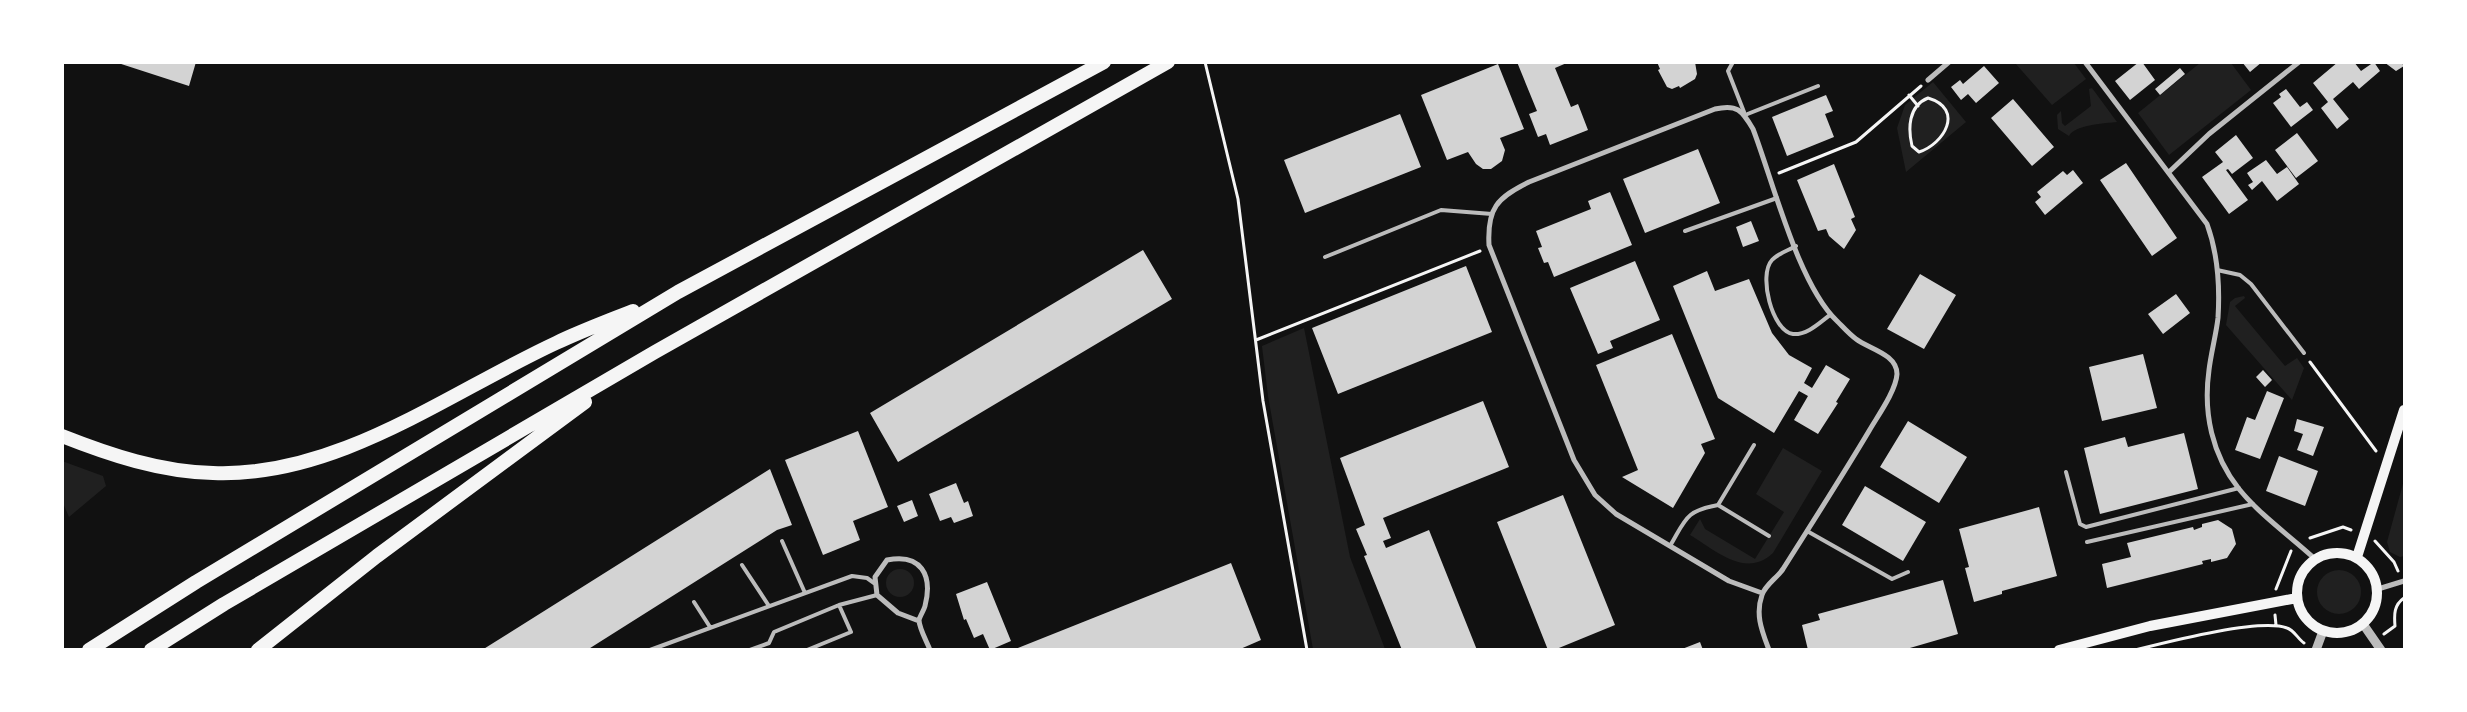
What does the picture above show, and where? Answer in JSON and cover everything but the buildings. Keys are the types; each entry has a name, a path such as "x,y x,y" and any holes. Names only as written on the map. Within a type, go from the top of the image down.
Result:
{"highway":[{"path":"89,650 205,577 678,292 1104,62"},
{"path":"151,650 224,604 655,352 1168,62"},
{"path":"62,436 111,454 158,467 213,474 255,471 300,464 398,426 556,343 678,292"},
{"path":"258,650 478,480 655,352"}],"main road":[{"path":"2356,557 2404,410"},
{"path":"2335,552 2356,557 2367,565 2374,576 2378,589 2377,602 2372,614 2363,624 2344,633 2323,631 2306,618 2297,598 2300,576 2314,559 2335,552"},
{"path":"2059,650 2150,626 2297,598"}],"street":[{"path":"1928,80 1949,62"},
{"path":"2085,62 2207,224 2215,246 2218,270 2218,319 2208,378 2208,415 2212,438 2226,468 2239,488 2253,504 2314,559"},
{"path":"2169,172 2209,134 2299,62"},
{"path":"1762,593 1730,581 1616,514 1600,500 1585,482 1574,460 1488,245 1492,214 1495,205 1504,195 1529,182 1715,109 1730,106 1744,114 1753,128 1777,198 1816,294 1830,314 1857,340 1890,359 1896,368 1897,374 1886,403 1780,573 1762,593 1758,611 1760,626 1769,650"},
{"path":"919,621 898,613 876,595 875,577 887,560 899,557 910,559 919,564 927,576 928,591 919,621 930,650"},
{"path":"2378,589 2403,581"},
{"path":"2363,624 2381,650"},
{"path":"2317,648 2323,631"}],"lane":[{"path":"1733,62 1728,71 1744,114 1818,86"},
{"path":"1685,231 1777,198"},
{"path":"1325,257 1441,210 1492,214"},
{"path":"1796,246 1772,259 1767,269 1765,287 1778,323 1783,330 1793,334 1801,333 1809,330 1830,314"},
{"path":"2218,270 2240,275 2251,284 2304,353"},
{"path":"1718,505 1754,445"},
{"path":"2066,472 2080,524 2086,527 2239,488"},
{"path":"2088,542 2253,504"},
{"path":"1670,546 1686,519 1696,509 1718,505 1769,536"},
{"path":"1807,531 1892,579 1908,572"},
{"path":"782,541 805,593"},
{"path":"742,565 769,606"},
{"path":"650,650 852,576 867,578 874,583"},
{"path":"750,650 769,643 774,632 839,605 876,595"},
{"path":"694,602 710,627"},
{"path":"807,650 851,632 839,605"}],"path":[{"path":"1205,62 1238,199 1263,401 1280,508 1307,650"},
{"path":"1770,178 1856,142 1928,80"},
{"path":"1909,95 1918,106"},
{"path":"1925,99 1932,99 1941,105 1950,119 1944,133 1919,152 1913,150 1909,129 1912,114 1918,106 1925,99"},
{"path":"1256,340 1479,252 1488,245"},
{"path":"2304,353 2365,439 2387,464"},
{"path":"2276,625 2274,602 2278,581 2285,563 2297,543 2343,527 2378,543 2394,562 2403,581"},
{"path":"2375,642 2395,626 2394,612 2399,602 2404,598"},
{"path":"2135,650 2206,634 2276,625 2290,629 2302,642 2317,648"},
{"path":"2340,650 2344,648 2351,650"}],"shaded area":[{"path":"2015,63 2074,63 2086,79 2052,105"},
{"path":"2200,63 2231,63 2251,90 2169,155 2138,113"},
{"path":"1933,82 1966,122 1906,172 1897,128 1905,105"},
{"path":"2092,88 2117,122 2083,127 2072,132 2069,136 2058,129 2057,115 2061,111 2062,123 2065,126 2091,106 2089,89"},
{"path":"2244,296 2245,298 2235,306 2285,366 2297,358 2304,368 2292,400 2226,325 2230,302 2235,298"},
{"path":"1304,328 1350,557 1385,649 1313,649 1268,396 1262,346"},
{"path":"1783,448 1822,471 1773,553 1763,560 1741,563 1720,554 1690,535 1700,519 1705,529 1755,559 1784,512 1756,494"},
{"path":"62,461 103,476 106,486 69,517 63,503"},
{"path":"2404,480 2404,556 2400,557 2390,552 2387,542"},
{"path":"900,569 910,573 914,583 910,593 900,597 890,593 886,583 890,573"},
{"path":"2339,570 2351,574 2357,580 2361,592 2357,604 2351,610 2339,614 2327,610 2321,604 2317,592 2321,580 2327,574"}]}
